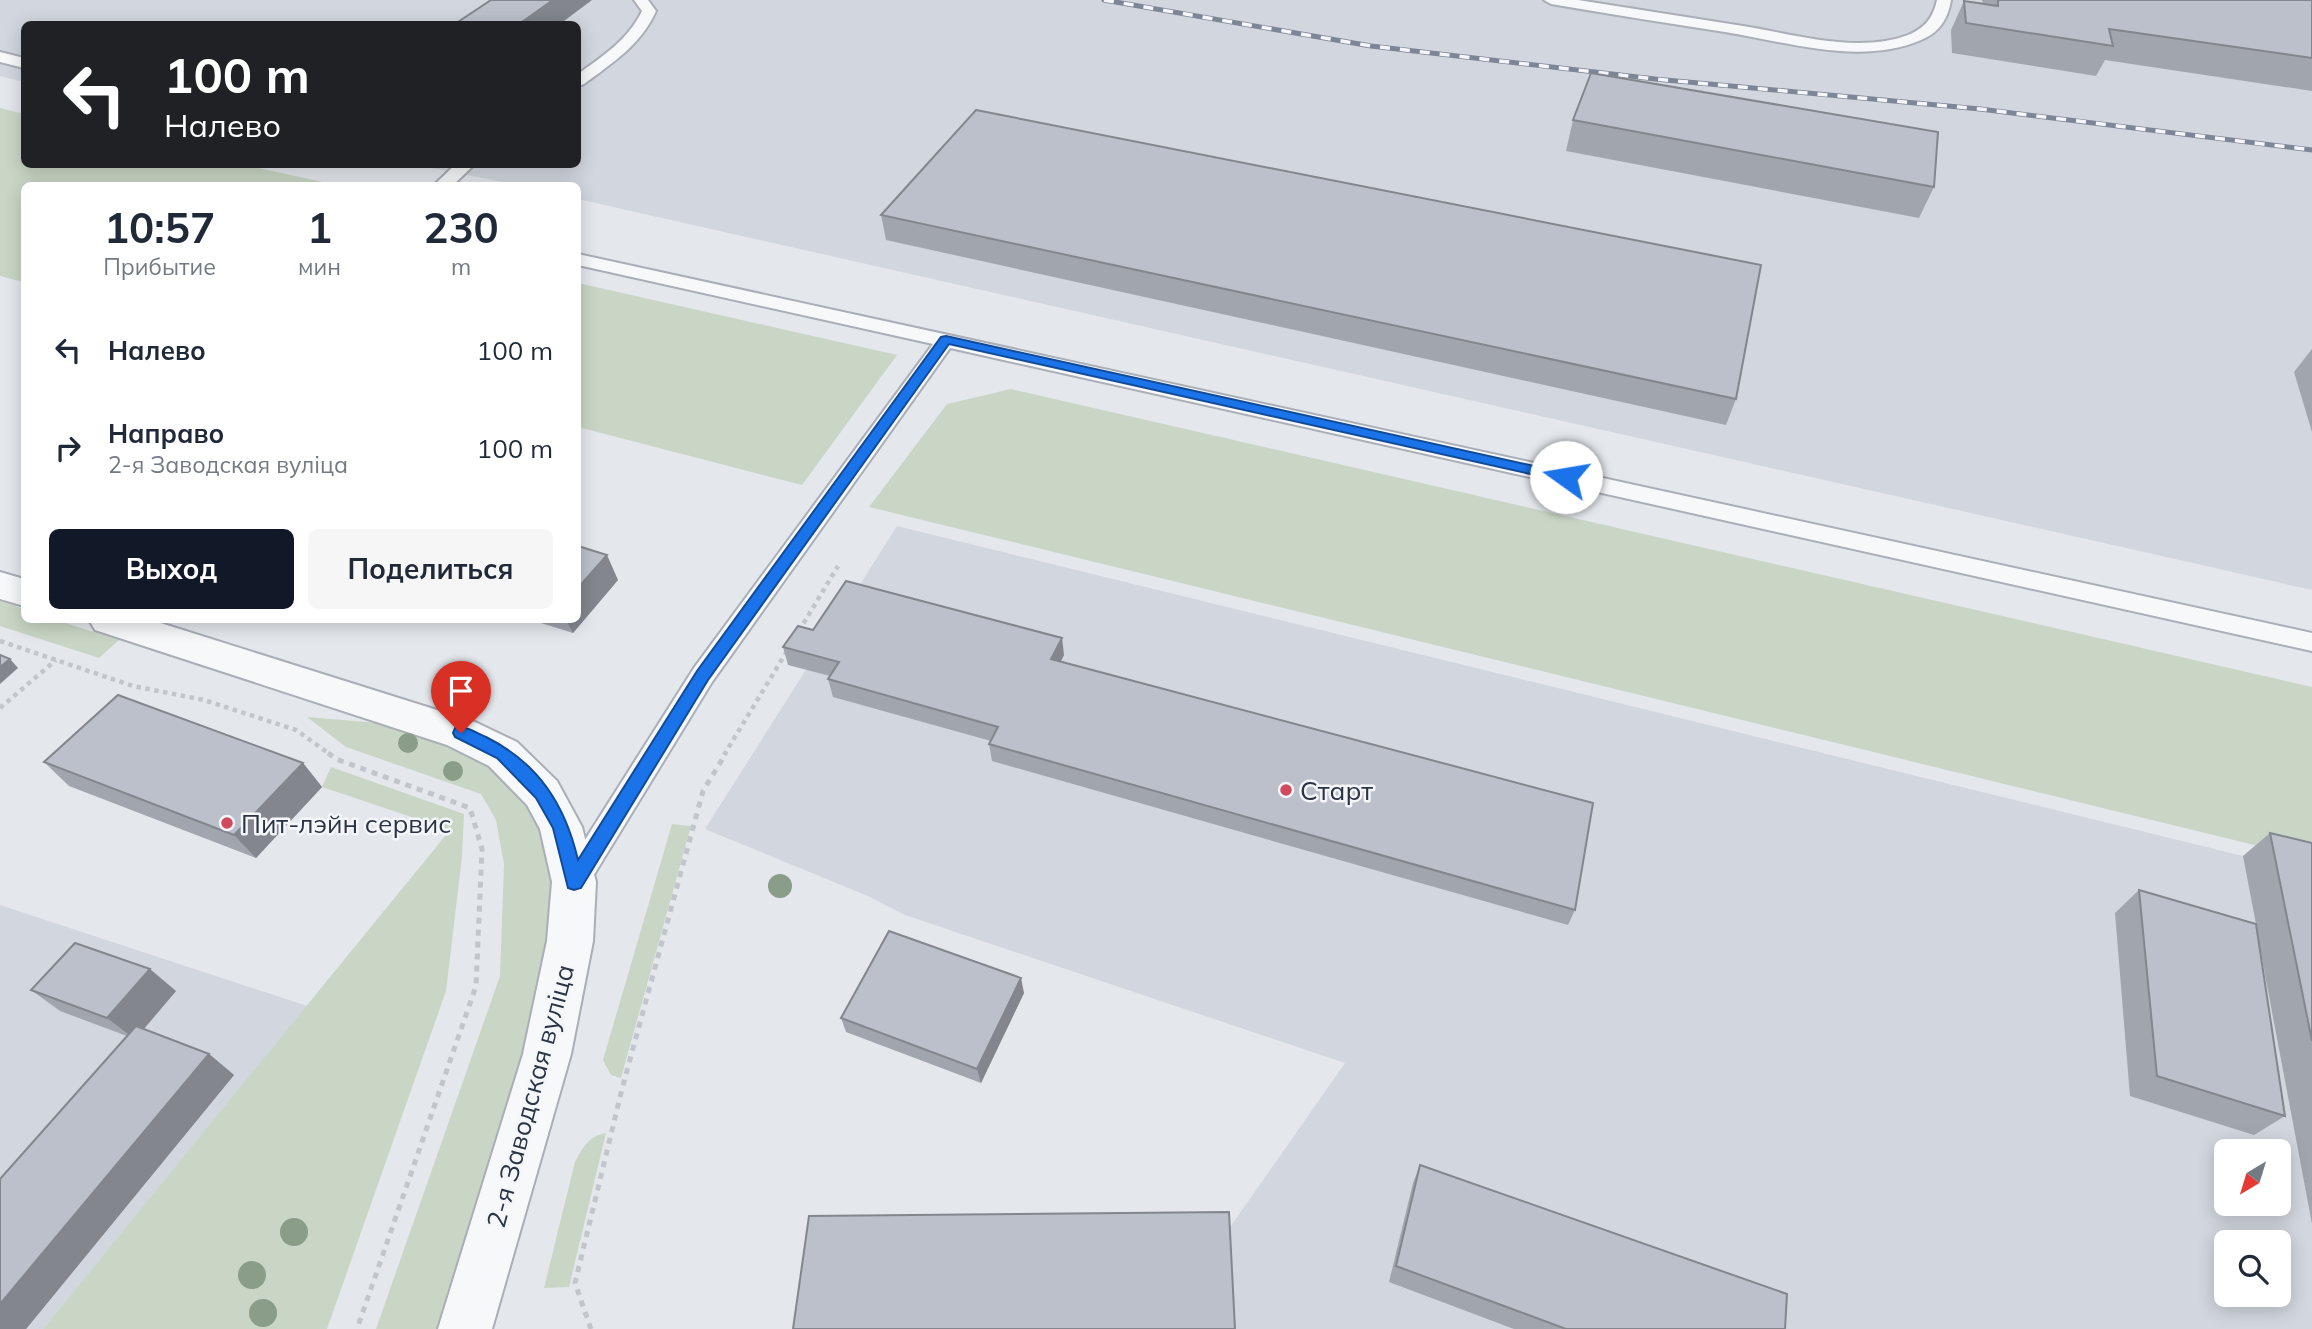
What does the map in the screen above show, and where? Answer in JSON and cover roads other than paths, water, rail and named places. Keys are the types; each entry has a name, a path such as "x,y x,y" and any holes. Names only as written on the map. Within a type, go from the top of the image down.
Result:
{"street":[{"path":"0,585 21,592"},
{"name":"2-я Заводская вуліца","path":"117,623 461,733 503,754 542,793 561,827 574,882 570,941 547,1054 466,1329"}],"lane":[{"path":"581,79 629,42 643,27 649,11 641,0"},
{"path":"1551,0 1824,43 1878,46 1910,39 1932,28 1940,18 1944,0"},
{"path":"0,57 21,62"},
{"path":"446,182 462,168"},
{"path":"581,261 2312,642"},
{"path":"574,882 703,675 946,340"}],"railway":[{"path":"1104,0 1371,46 1655,79 1980,109 2312,150"}],"place":[{"name":"Старт","path":"1286,790"},
{"name":"Пит-лэйн сервис","path":"227,823"}]}
